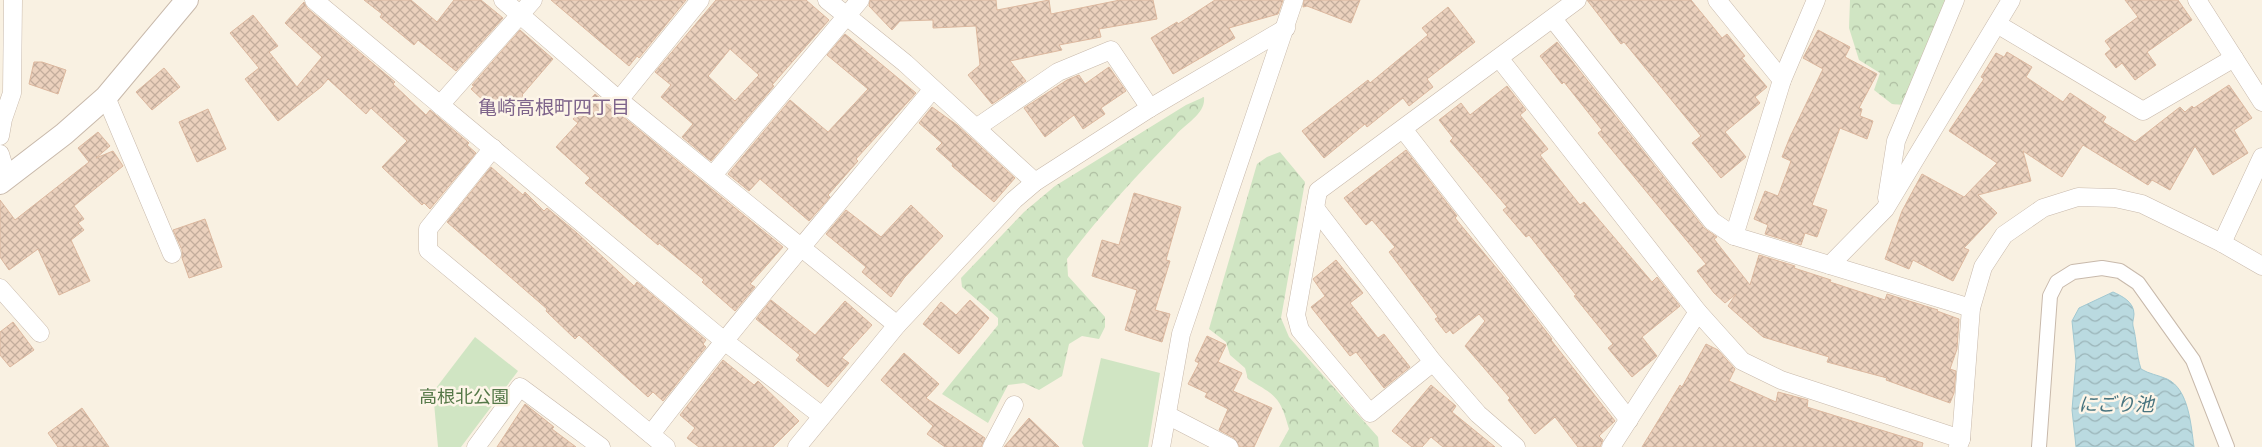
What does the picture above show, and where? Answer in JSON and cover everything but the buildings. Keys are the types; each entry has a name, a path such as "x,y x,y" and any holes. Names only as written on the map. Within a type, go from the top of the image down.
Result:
{"street":[{"path":"0,136 12,94 12,0"},
{"path":"0,154 4,180 64,134 106,97 186,0"},
{"path":"314,0 723,340 822,416"},
{"path":"503,0 619,100 898,325"},
{"path":"440,105 519,13 533,0"},
{"path":"619,100 700,0"},
{"path":"827,0 905,64 1035,182"},
{"path":"712,175 860,0"},
{"path":"1161,447 1181,334 1294,0"},
{"path":"1433,362 1370,413 1300,330 1296,315 1318,191 1577,0"},
{"path":"1717,0 1782,80"},
{"path":"1734,236 1782,80 1816,0"},
{"path":"1885,209 1896,141 1954,0"},
{"path":"1830,265 1885,209 2011,0"},
{"path":"2197,0 2262,102"},
{"path":"1553,19 1712,221 1734,236 1972,308"},
{"path":"1997,24 2143,111 2234,58"},
{"path":"797,447 898,325 1014,200 1035,182 1150,108 1286,28"},
{"path":"976,128 1058,72 1111,50 1150,108"},
{"path":"1499,58 1698,312 1742,361 1781,380 1960,443 1972,308 1983,267 2004,235 2043,208 2078,197 2115,198 2142,204 2222,243 2262,266"},
{"path":"650,434 723,340 802,248 932,90"},
{"path":"106,97 172,254"},
{"path":"1402,129 1629,420"},
{"path":"493,148 428,229 428,250 666,447"},
{"path":"2222,243 2262,158"},
{"path":"1315,208 1433,362 1478,414 1516,447"},
{"path":"2039,447 2050,296 2057,282 2073,272 2102,268 2120,271 2138,283 2178,337 2193,360 2227,447"},
{"path":"0,288 40,333"},
{"path":"1611,447 1698,312"},
{"path":"476,447 520,387 601,447"},
{"path":"992,447 1014,405"},
{"path":"1167,415 1229,447"}],"green space":[{"path":"1850,0 1947,0 1904,105 1892,104 1874,90 1880,73 1859,60 1849,28"},
{"path":"1204,97 1204,103 1199,113 1120,195 1067,259 1068,276 1105,317 1105,327 1099,339 1082,336 1069,344 1062,376 1039,390 1024,383 1008,385 988,423 942,394 998,325 998,318 962,287 961,278 1024,212 1055,186 1186,105"},
{"path":"1280,152 1305,182 1281,318 1289,337 1378,437 1379,447 1279,447 1289,429 1279,403 1265,389 1248,379 1245,368 1230,355 1226,342 1209,329 1257,164 1267,157"},
{"name":"高根北公園","path":"475,337 518,371 461,447 438,447 433,392"},
{"path":"1101,358 1160,373 1148,447 1084,447 1082,443"}],"water":[{"name":"にごり池","path":"2113,292 2127,300 2132,306 2134,314 2133,324 2141,369 2167,379 2180,391 2188,409 2194,447 2076,447 2072,410 2076,361 2072,321 2079,308"}],"district":[{"name":"亀崎高根町四丁目","path":"554,107"}]}
